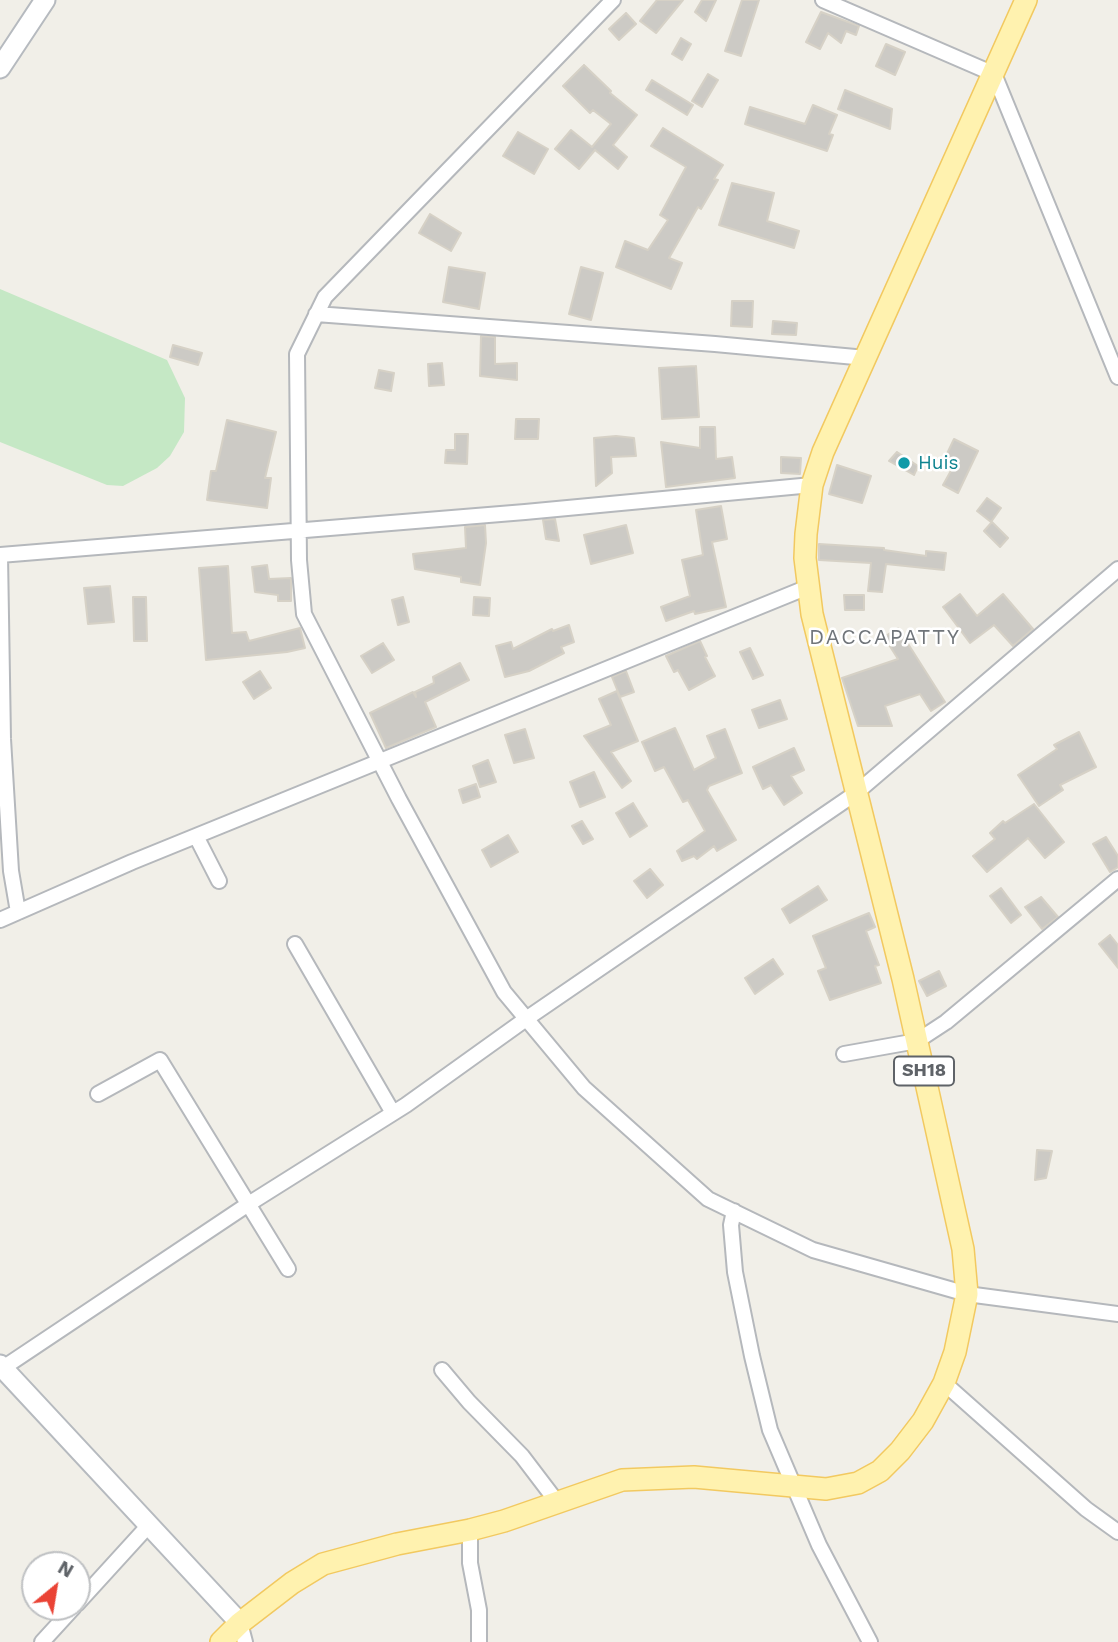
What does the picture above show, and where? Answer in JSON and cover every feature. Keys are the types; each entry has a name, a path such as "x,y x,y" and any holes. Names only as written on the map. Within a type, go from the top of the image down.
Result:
{"main road":[{"name":"SH18","path":"221,1642 242,1633 292,1583 323,1564 397,1544 470,1530 622,1480 694,1477 826,1489 859,1483 880,1471 901,1451 923,1421 944,1383 955,1352 967,1294 964,1249 808,587 806,534 812,485 823,452 1026,0"}],"street":[{"path":"0,68 45,0"},
{"path":"613,0 325,297 316,314 297,354 299,530 304,614 504,992 584,1088 708,1199 813,1250 967,1294 1118,1314"},
{"path":"823,0 993,74 1118,377"},
{"path":"316,314 866,358"},
{"path":"18,912 10,871 3,739 0,555 525,512 812,485"},
{"path":"242,1633 149,1525 1,1368 247,1205 393,1113 856,793 1118,569"},
{"path":"0,920 196,836 808,587"},
{"path":"196,836 219,881"},
{"path":"844,1054 917,1041 946,1022 1118,878"},
{"path":"295,944 393,1113"},
{"path":"98,1094 160,1060 288,1269"},
{"path":"734,1211 731,1225 735,1272 770,1430 819,1545 870,1642"},
{"path":"442,1370 522,1456 557,1502"},
{"path":"944,1383 1086,1509 1118,1532"},
{"path":"91,1589 149,1525"},
{"path":"470,1530 470,1563 479,1610 479,1642"},
{"path":"42,1642 61,1621"}],"green space":[{"path":"0,289 167,360 185,398 184,432 170,456 157,468 123,486 107,485 0,442"}],"building":[{"path":"657,0 683,0 656,33 640,21"},
{"path":"702,0 716,0 706,21 695,12"},
{"path":"742,0 759,0 741,56 725,51"},
{"path":"821,12 859,26 856,35 846,31 841,43 828,33 820,49 806,42"},
{"path":"626,13 636,24 619,40 609,29"},
{"path":"681,38 691,44 682,60 672,54"},
{"path":"886,44 905,52 895,75 876,66"},
{"path":"584,65 610,93 637,115 613,145 627,157 618,169 595,150 579,169 555,149 571,130 592,147 611,124 593,110 590,113 563,86"},
{"path":"708,74 718,80 702,107 692,101"},
{"path":"652,80 693,105 687,115 646,90"},
{"path":"845,90 892,109 890,129 838,109"},
{"path":"813,105 837,115 829,134 833,135 827,151 745,124 750,107 805,124"},
{"path":"663,128 723,165 714,179 718,180 701,209 698,207 669,258 682,263 671,289 616,267 625,241 648,250 668,220 660,215 686,167 651,146"},
{"path":"518,132 548,149 534,174 503,156"},
{"path":"732,183 774,193 767,221 799,231 794,248 719,225"},
{"path":"430,214 461,233 451,251 419,233"},
{"path":"449,267 485,273 479,309 443,302"},
{"path":"581,267 603,273 591,320 569,314"},
{"path":"732,301 753,301 752,327 731,326"},
{"path":"773,321 797,323 796,335 772,334"},
{"path":"481,336 495,337 495,364 517,363 517,380 480,376"},
{"path":"173,345 202,353 198,365 170,357"},
{"path":"442,363 444,385 429,386 428,364"},
{"path":"696,366 699,417 662,419 659,368"},
{"path":"379,370 394,373 391,391 375,388"},
{"path":"516,419 539,419 538,439 515,439"},
{"path":"227,420 276,432 265,478 271,478 267,508 207,500 211,471 216,471"},
{"path":"700,427 715,427 716,459 732,457 735,478 666,487 661,442 700,448"},
{"path":"455,434 468,434 467,464 445,463 446,450 455,450"},
{"path":"594,438 634,438 636,456 611,457 612,473 596,486"},
{"path":"954,439 978,451 958,493 943,485 953,467 943,462"},
{"name":"Huis","path":"897,452 918,466 914,475 889,461"},
{"path":"781,457 801,458 800,474 781,473"},
{"path":"837,465 871,476 862,503 829,494"},
{"path":"987,498 1001,508 991,522 977,511"},
{"path":"721,506 727,539 712,542 726,607 695,614 694,611 666,621 661,607 690,596 682,560 703,555 696,510"},
{"path":"555,519 559,541 546,539 543,520"},
{"path":"992,522 1008,538 1000,547 984,531"},
{"path":"485,525 486,543 480,585 461,582 461,577 415,569 413,554 466,548 465,527"},
{"path":"626,525 633,553 591,564 584,535"},
{"path":"819,544 884,548 926,556 926,551 946,553 944,570 886,564 882,592 868,591 871,563 819,560"},
{"path":"267,565 269,579 291,578 291,601 278,601 278,595 255,592 252,567"},
{"path":"228,566 232,633 246,632 249,641 300,628 305,648 206,660 199,568"},
{"path":"110,586 114,622 88,624 84,588"},
{"path":"960,594 977,616 1003,594 1033,629 1013,646 994,625 970,643 943,607"},
{"path":"844,595 864,595 864,610 845,610"},
{"path":"133,597 146,597 147,641 134,641"},
{"path":"403,597 409,622 398,625 392,600"},
{"path":"474,597 490,598 489,616 473,615"},
{"path":"569,625 574,642 561,647 564,653 529,671 505,677 496,646 511,642 513,649 552,629 553,631"},
{"path":"898,628 945,702 931,711 920,694 885,706 892,726 858,726 842,678 898,659 884,637"},
{"path":"700,641 715,676 689,690 678,670 674,672 666,656"},
{"path":"383,643 394,660 372,673 361,656"},
{"path":"750,648 763,675 753,679 740,652"},
{"path":"460,663 469,680 425,702 436,727 386,748 370,713 413,692 416,697 415,692 434,683 433,677"},
{"path":"260,671 271,688 254,699 243,682"},
{"path":"626,671 634,692 620,697 612,677"},
{"path":"617,691 638,741 611,752 631,781 622,788 584,736 611,725 599,699"},
{"path":"780,700 787,719 759,728 752,710"},
{"path":"675,728 694,770 716,758 707,736 725,729 742,773 709,786 707,790 736,840 717,851 714,846 697,859 694,856 682,861 677,851 705,831 688,800 683,802 664,767 655,771 642,742"},
{"path":"525,729 534,758 514,763 505,735"},
{"path":"1079,732 1096,767 1060,785 1063,790 1039,806 1018,775 1057,749 1054,745"},
{"path":"794,748 804,770 791,776 802,793 784,805 771,785 763,789 753,767"},
{"path":"488,760 496,782 480,787 473,766"},
{"path":"594,772 605,797 580,807 570,782"},
{"path":"476,784 480,797 463,803 459,790"},
{"path":"633,803 647,826 630,837 616,813"},
{"path":"1034,804 1064,842 1045,858 1028,838 987,872 973,856 995,839 990,833 1003,821 1005,823"},
{"path":"582,821 593,839 583,844 572,826"},
{"path":"508,835 518,852 491,867 482,850"},
{"path":"1106,837 1118,856 1118,867 1110,872 1093,844"},
{"path":"650,869 663,885 647,898 634,881"},
{"path":"818,886 827,900 790,923 782,909"},
{"path":"1001,888 1021,915 1011,923 990,896"},
{"path":"1041,897 1058,917 1042,929 1025,907"},
{"path":"869,913 875,927 866,931 879,965 875,966 881,983 830,1000 818,971 826,968 813,936"},
{"path":"1110,935 1118,945 1118,968 1099,944"},
{"path":"773,959 783,974 755,994 745,978"},
{"path":"939,971 946,986 927,996 919,981"},
{"path":"1037,1150 1052,1151 1046,1178 1035,1180"}],"place":[{"name":"Huis","path":"904,463"}],"district":[{"name":"DACCAPATTY","path":"885,638"}]}
